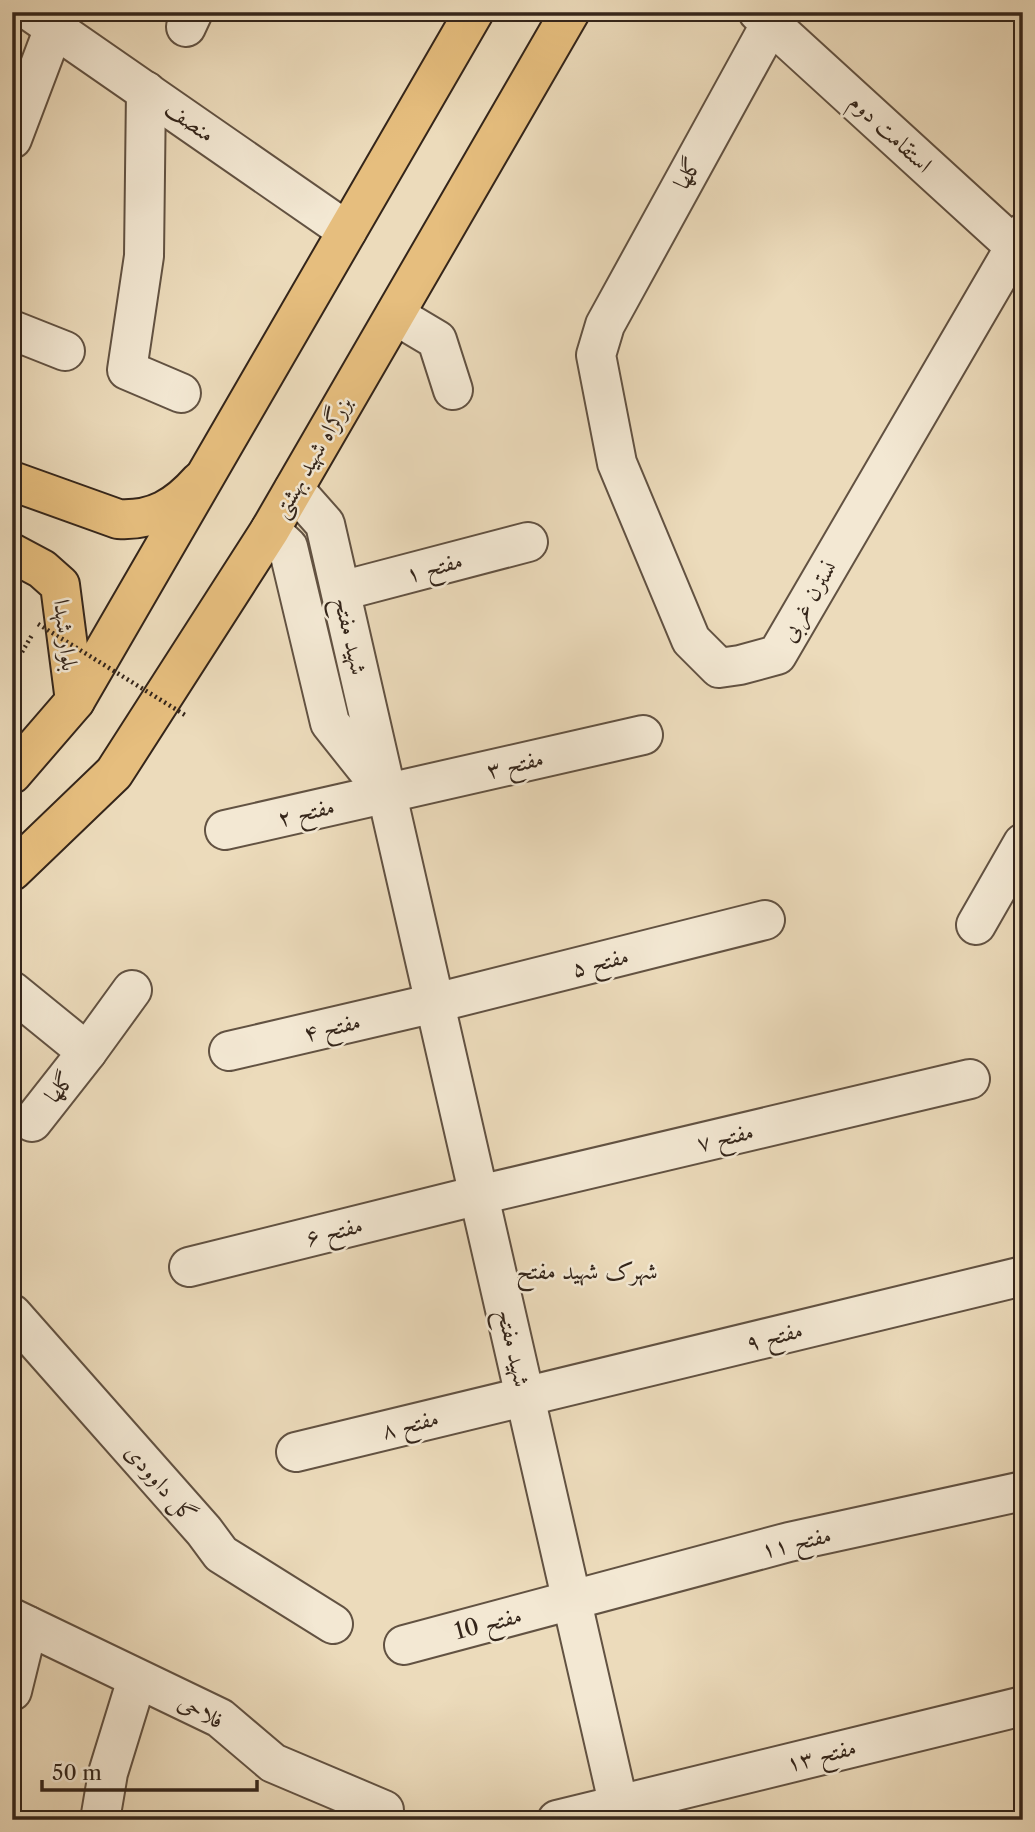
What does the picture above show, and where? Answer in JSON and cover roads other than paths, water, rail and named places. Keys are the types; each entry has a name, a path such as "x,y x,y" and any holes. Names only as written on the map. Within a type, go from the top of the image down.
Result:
{"main road":[{"path":"12,774 75,701 474,12"},
{"name":"بزرگراه شهید بهشتی","path":"12,872 114,773 270,530 570,12"},
{"path":"12,481 118,519 134,520 150,518 175,506 206,474"},
{"name":"بلوار شهدا","path":"12,553 42,569 60,585 75,701"}],"street":[{"name":"استقامت دوم","path":"768,16 1020,244"},
{"name":"گلها","path":"605,325 768,16"},
{"name":"منصف","path":"43,20 347,231"},
{"path":"12,139 43,20"},
{"path":"146,91 144,256 127,370 181,393"},
{"name":"نسترن غربی","path":"605,325 596,355 617,463 691,640 719,668 740,665 777,655 1020,244"},
{"path":"395,315 437,340 453,390"},
{"path":"12,330 65,351"},
{"name":"شهید مفتح","path":"294,489 326,524 620,1812"},
{"name":"شهید مفتح","path":"270,530 288,547 330,723 387,794"},
{"name":"مفتح ۱","path":"341,591 528,542"},
{"name":"مفتح ۳","path":"387,794 643,735"},
{"name":"مفتح ۲","path":"225,830 387,794"},
{"path":"976,925 1023,843"},
{"name":"مفتح ۵","path":"435,1003 765,920"},
{"name":"گلها","path":"32,1122 132,990"},
{"name":"گلها","path":"12,992 86,1052"},
{"name":"مفتح ۴","path":"229,1051 435,1003"},
{"name":"مفتح ۷","path":"479,1195 970,1079"},
{"name":"مفتح ۶","path":"189,1267 479,1195"},
{"name":"مفتح ۹","path":"525,1396 1023,1276"},
{"name":"گل داوودی","path":"12,1314 204,1531 221,1554 333,1624"},
{"name":"مفتح ۸","path":"296,1452 525,1396"},
{"name":"مفتح ۱۱","path":"572,1600 789,1542 1023,1491"},
{"name":"مفتح 10","path":"404,1645 572,1600"},
{"path":"12,1691 20,1622"},
{"name":"فلاحی","path":"20,1622 220,1718 273,1763 384,1810"},
{"path":"100,1820 108,1773 137,1679"},
{"name":"مفتح ۱۳","path":"557,1820 620,1812 1023,1706"}],"district":[{"name":"شهرک شهید مفتح","path":"587,1271"}]}
